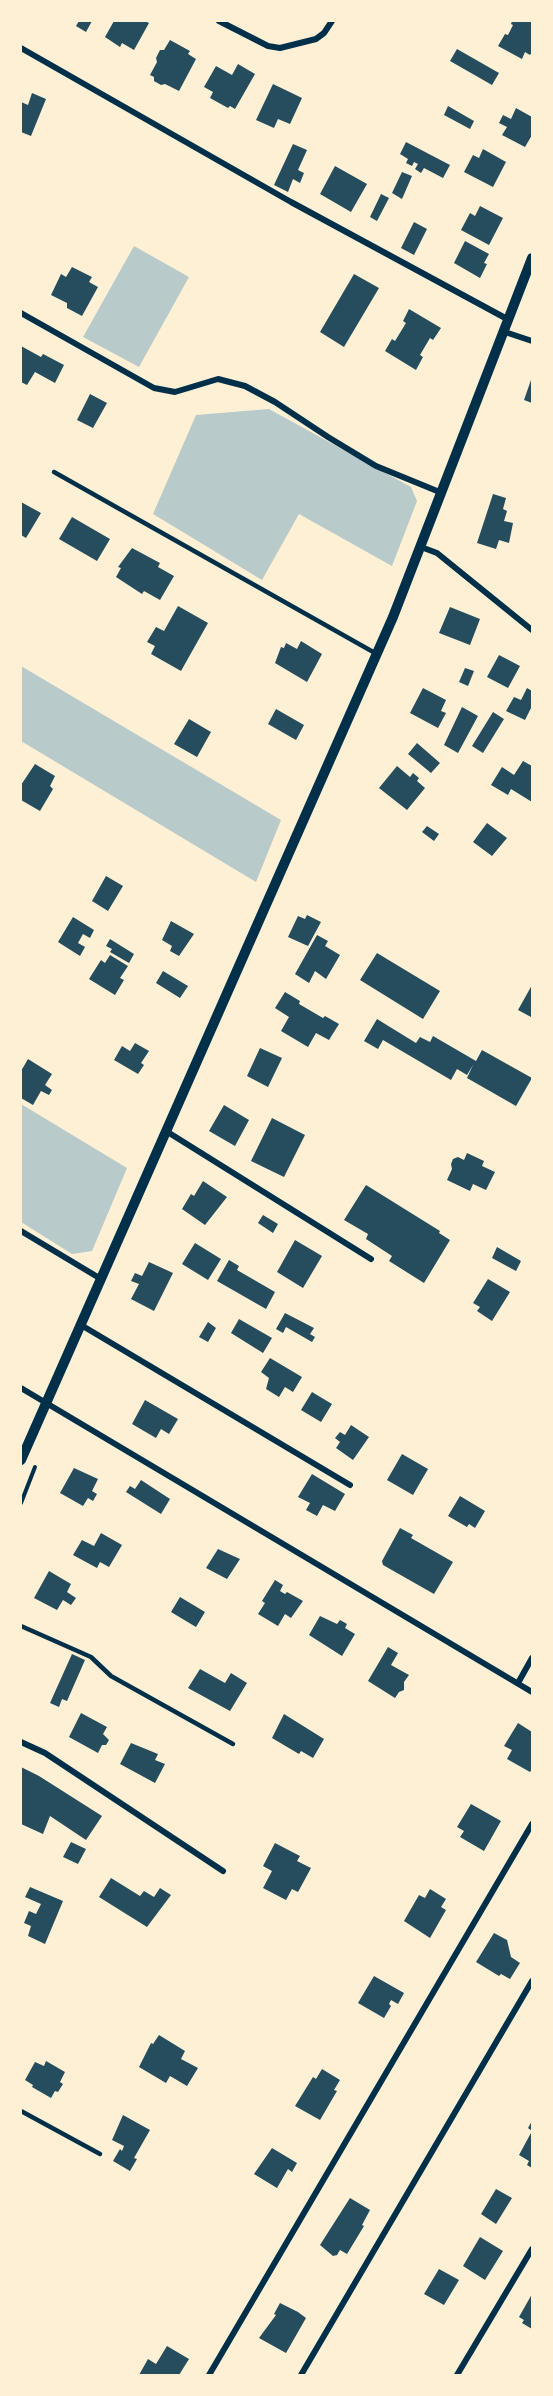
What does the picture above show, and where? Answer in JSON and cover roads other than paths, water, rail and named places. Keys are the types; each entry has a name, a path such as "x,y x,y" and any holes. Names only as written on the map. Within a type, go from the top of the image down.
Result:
{"street":[{"path":"219,21 268,46 280,48 316,39 324,33 332,21"},
{"path":"21,48 291,202 509,320"},
{"path":"21,1460 377,654 416,562 532,258"},
{"path":"21,312 154,388 176,392 218,379 245,386 376,465 442,493"},
{"path":"505,332 532,341"},
{"path":"421,547 437,553 532,630"},
{"path":"166,1131 371,1260"},
{"path":"21,1232 101,1279"},
{"path":"81,1325 350,1485"},
{"path":"21,1388 532,1692"},
{"path":"518,1683 532,1658"},
{"path":"21,1742 45,1753 223,1871"},
{"path":"209,2375 532,1824"},
{"path":"301,2375 392,2224 532,1981"},
{"path":"457,2375 532,2249"}],"lane":[{"path":"54,472 377,654"},
{"path":"21,1626 91,1657 111,1676 233,1744"},
{"path":"21,2111 100,2154"}]}
